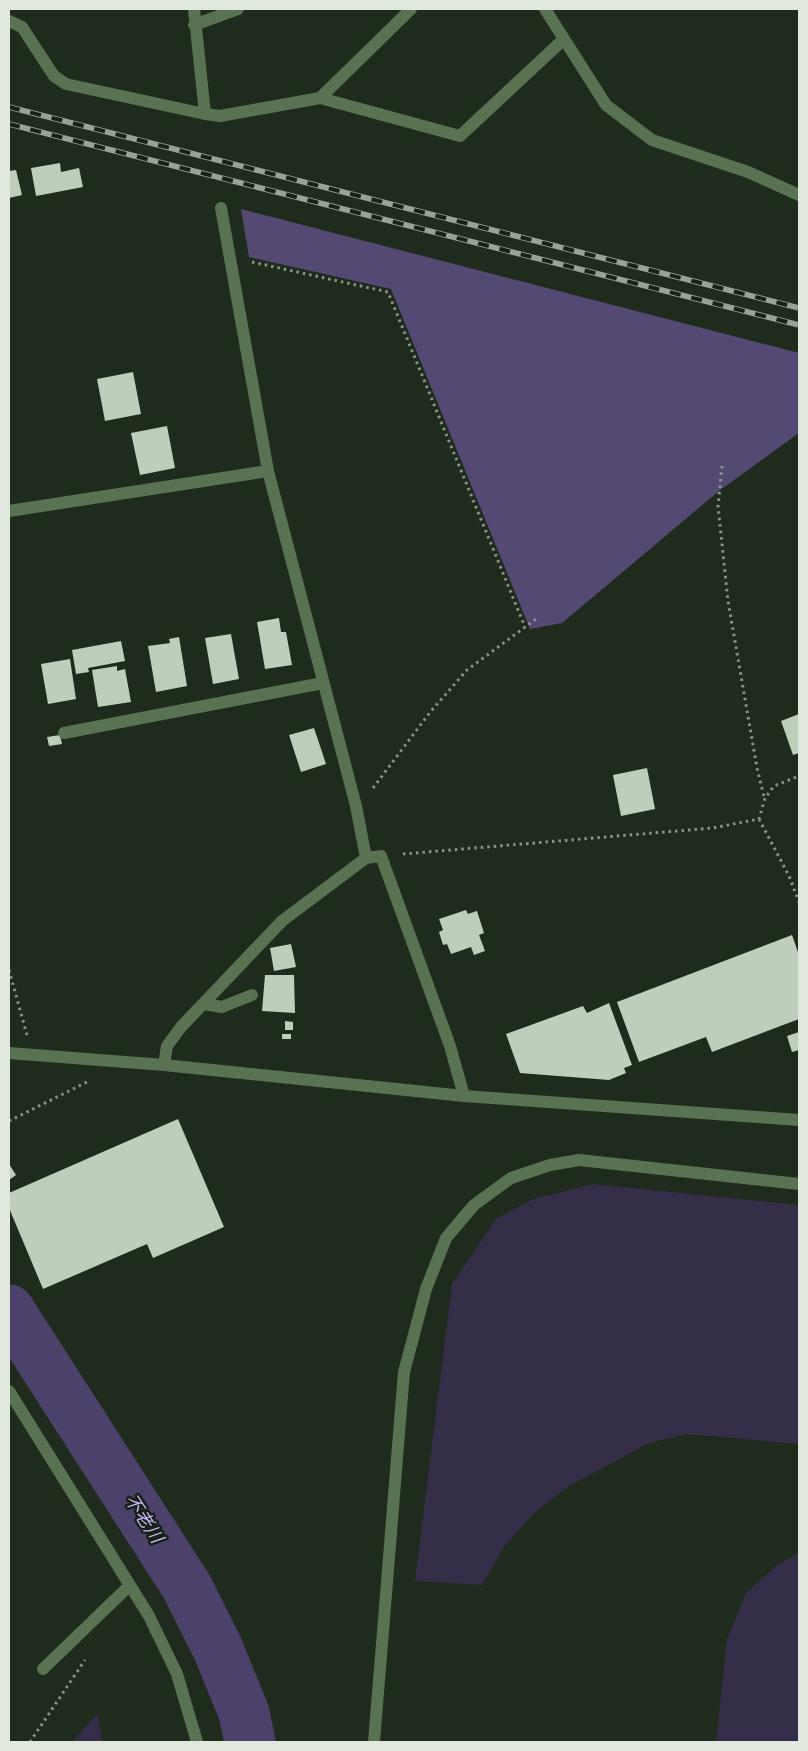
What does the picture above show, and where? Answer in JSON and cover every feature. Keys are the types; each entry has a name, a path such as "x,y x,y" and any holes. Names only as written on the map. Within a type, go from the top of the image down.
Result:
{"street":[{"path":"194,9 194,25 205,114"},
{"path":"194,25 238,9"},
{"path":"320,98 411,9"},
{"path":"545,9 606,105 652,140 748,172 799,195"},
{"path":"9,21 22,27 54,76 66,84 220,116 320,98 460,136 564,39"},
{"path":"222,208 268,471 356,806 366,858"},
{"path":"9,511 268,471"},
{"path":"64,733 323,683"},
{"path":"164,1064 167,1046 181,1027 282,921 366,858 381,856 450,1046 464,1096"},
{"path":"204,1004 222,1007 252,996"},
{"path":"9,1053 164,1064 464,1096 799,1120"},
{"path":"374,1742 404,1372 426,1289 446,1238 474,1205 511,1178 550,1165 579,1160 799,1184"},
{"path":"9,1392 149,1616 177,1674 197,1742"},
{"path":"43,1669 129,1586"}],"path":[{"path":"230,258 388,292 525,627"},
{"path":"722,466 718,506 728,601 757,768 765,798"},
{"path":"356,806 373,788 432,711 467,670 536,619"},
{"path":"799,776 774,786 765,798 759,819 789,876 799,902"},
{"path":"381,856 681,832 759,819"},
{"path":"9,970 19,1000 32,1055"},
{"path":"9,1120 89,1081"},
{"path":"30,1742 89,1654"}],"shaded area":[{"path":"241,209 799,353 799,433 719,491 562,623 530,629 391,289 249,257"},
{"path":"593,1184 799,1205 799,1444 687,1434 649,1443 569,1486 535,1512 503,1548 482,1585 415,1581 452,1284 496,1219 531,1200"},
{"path":"799,1553 799,1742 716,1742 727,1639 746,1593 776,1566"},
{"path":"97,1714 103,1742 72,1742"}],"building":[{"path":"60,163 61,172 79,168 83,187 36,196 31,168"},
{"path":"16,170 22,195 9,198 9,171"},
{"path":"133,372 141,414 105,421 97,379"},
{"path":"167,426 175,468 140,475 131,433"},
{"path":"279,618 281,632 286,632 292,665 265,669 257,622"},
{"path":"231,634 239,679 213,684 205,638"},
{"path":"179,637 187,686 156,692 148,646 170,643 169,639"},
{"path":"121,641 125,661 88,668 89,672 76,674 72,650"},
{"path":"70,659 76,699 48,704 41,664"},
{"path":"117,666 117,671 125,669 131,702 98,707 92,670"},
{"path":"799,714 799,753 793,755 781,721"},
{"path":"314,728 326,764 301,772 289,735"},
{"path":"60,735 62,744 49,746 47,737"},
{"path":"647,768 655,809 621,816 613,775"},
{"path":"466,910 468,914 477,911 484,933 479,935 485,951 474,955 471,947 451,954 447,944 443,945 439,932 443,930 439,919"},
{"path":"792,935 799,955 799,1019 712,1052 706,1037 639,1062 617,1002"},
{"path":"291,944 296,967 274,971 270,948"},
{"path":"265,975 294,975 295,1013 262,1011"},
{"path":"609,1003 632,1065 624,1068 626,1073 609,1080 520,1073 506,1034 583,1006 587,1013"},
{"path":"285,1021 293,1022 293,1030 285,1030"},
{"path":"799,1032 799,1050 792,1052 787,1036"},
{"path":"282,1034 291,1034 291,1039 282,1039"},
{"path":"178,1119 224,1227 153,1258 147,1244 43,1289 9,1208 9,1193"},
{"path":"9,1164 16,1175 9,1180"}],"waterway":[{"name":"不老川","path":"9,1310 187,1587 218,1649 244,1713 250,1742"}],"railway":[{"path":"9,107 799,308"},
{"path":"9,124 799,325"}]}
